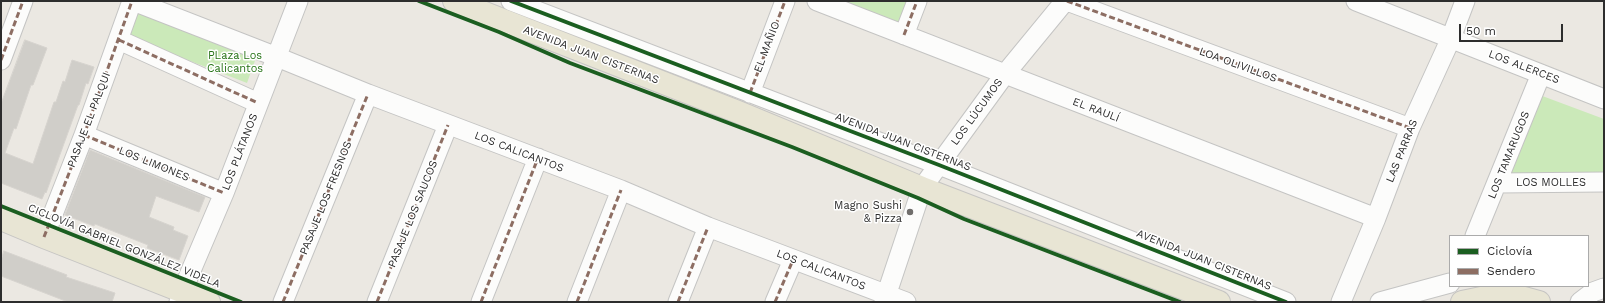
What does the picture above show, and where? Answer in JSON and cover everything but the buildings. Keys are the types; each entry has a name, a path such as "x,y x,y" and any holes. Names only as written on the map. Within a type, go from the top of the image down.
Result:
{"main road":[{"name":"AVENIDA JUAN CISTERNAS","path":"454,1 738,112 922,188 1219,302"},
{"path":"1,219 181,297 209,302"},
{"path":"1470,298 1510,294 1539,302"}],"street":[{"path":"1,60 23,1"},
{"name":"PASAJE EL PALQUI","path":"44,237 84,135 133,1"},
{"name":"LOS CALICANTOS","path":"133,1 448,125 621,190 708,227 885,298 906,302"},
{"name":"LOS PLÁTANOS","path":"181,297 224,193 298,1"},
{"name":"AVENIDA JUAN CISTERNAS","path":"511,1 939,165 1286,302"},
{"name":"EL MAÑIO","path":"750,93 785,1"},
{"name":"EL RAULÍ","path":"817,1 1376,218"},
{"path":"904,35 917,1"},
{"name":"LOS LÚCUMOS","path":"885,298 922,188 1004,74 1066,1"},
{"name":"LOA OLIVILLOS","path":"1066,1 1410,128"},
{"name":"LOS ALERCES","path":"1356,1 1604,99"},
{"name":"LAS PARRAS","path":"1341,302 1376,218 1410,128 1451,38 1464,1"},
{"path":"119,40 258,103"},
{"name":"LOS TAMARUGOS","path":"1476,235 1541,74"},
{"name":"PASAJE LOS FRESNOS","path":"283,302 368,94"},
{"name":"PASAJE LOS SAUCOS","path":"377,302 448,125"},
{"name":"LOS LIMONES","path":"84,135 224,193"},
{"path":"480,302 538,158"},
{"name":"LOS MOLLES","path":"1498,183 1604,182"},
{"path":"577,302 621,190"},
{"path":"678,302 708,227"},
{"path":"775,302 793,260"},
{"path":"1380,302 1449,283"},
{"path":"1580,302 1593,292 1604,288"}],"green space":[{"path":"843,1 909,1 901,23"},
{"name":"PLaza Los Calicantos","path":"138,10 257,55 247,83 128,37"},
{"path":"1537,94 1604,119 1604,184 1506,182"}],"marked path":[{"path":"1,60 23,1"},
{"path":"44,237 84,135 132,1"},
{"path":"750,93 785,1"},
{"path":"904,35 917,1"},
{"path":"1067,1 1410,128"},
{"path":"119,40 258,103"},
{"path":"283,302 368,94"},
{"path":"377,302 448,125"},
{"path":"84,135 224,193"},
{"path":"481,302 538,158"},
{"path":"577,302 621,190"},
{"path":"678,302 708,227"},
{"path":"775,302 793,260"}],"cycle path":[{"path":"419,1 499,32 570,63 792,147 918,198 964,219 1180,302"},
{"path":"511,1 939,165 1286,302"},
{"name":"CICLOVÍA GABRIEL GONZÁLEZ VIDELA","path":"1,206 241,302"}],"place":[{"name":"Magno Sushi & Pizza","path":"910,212"}]}
